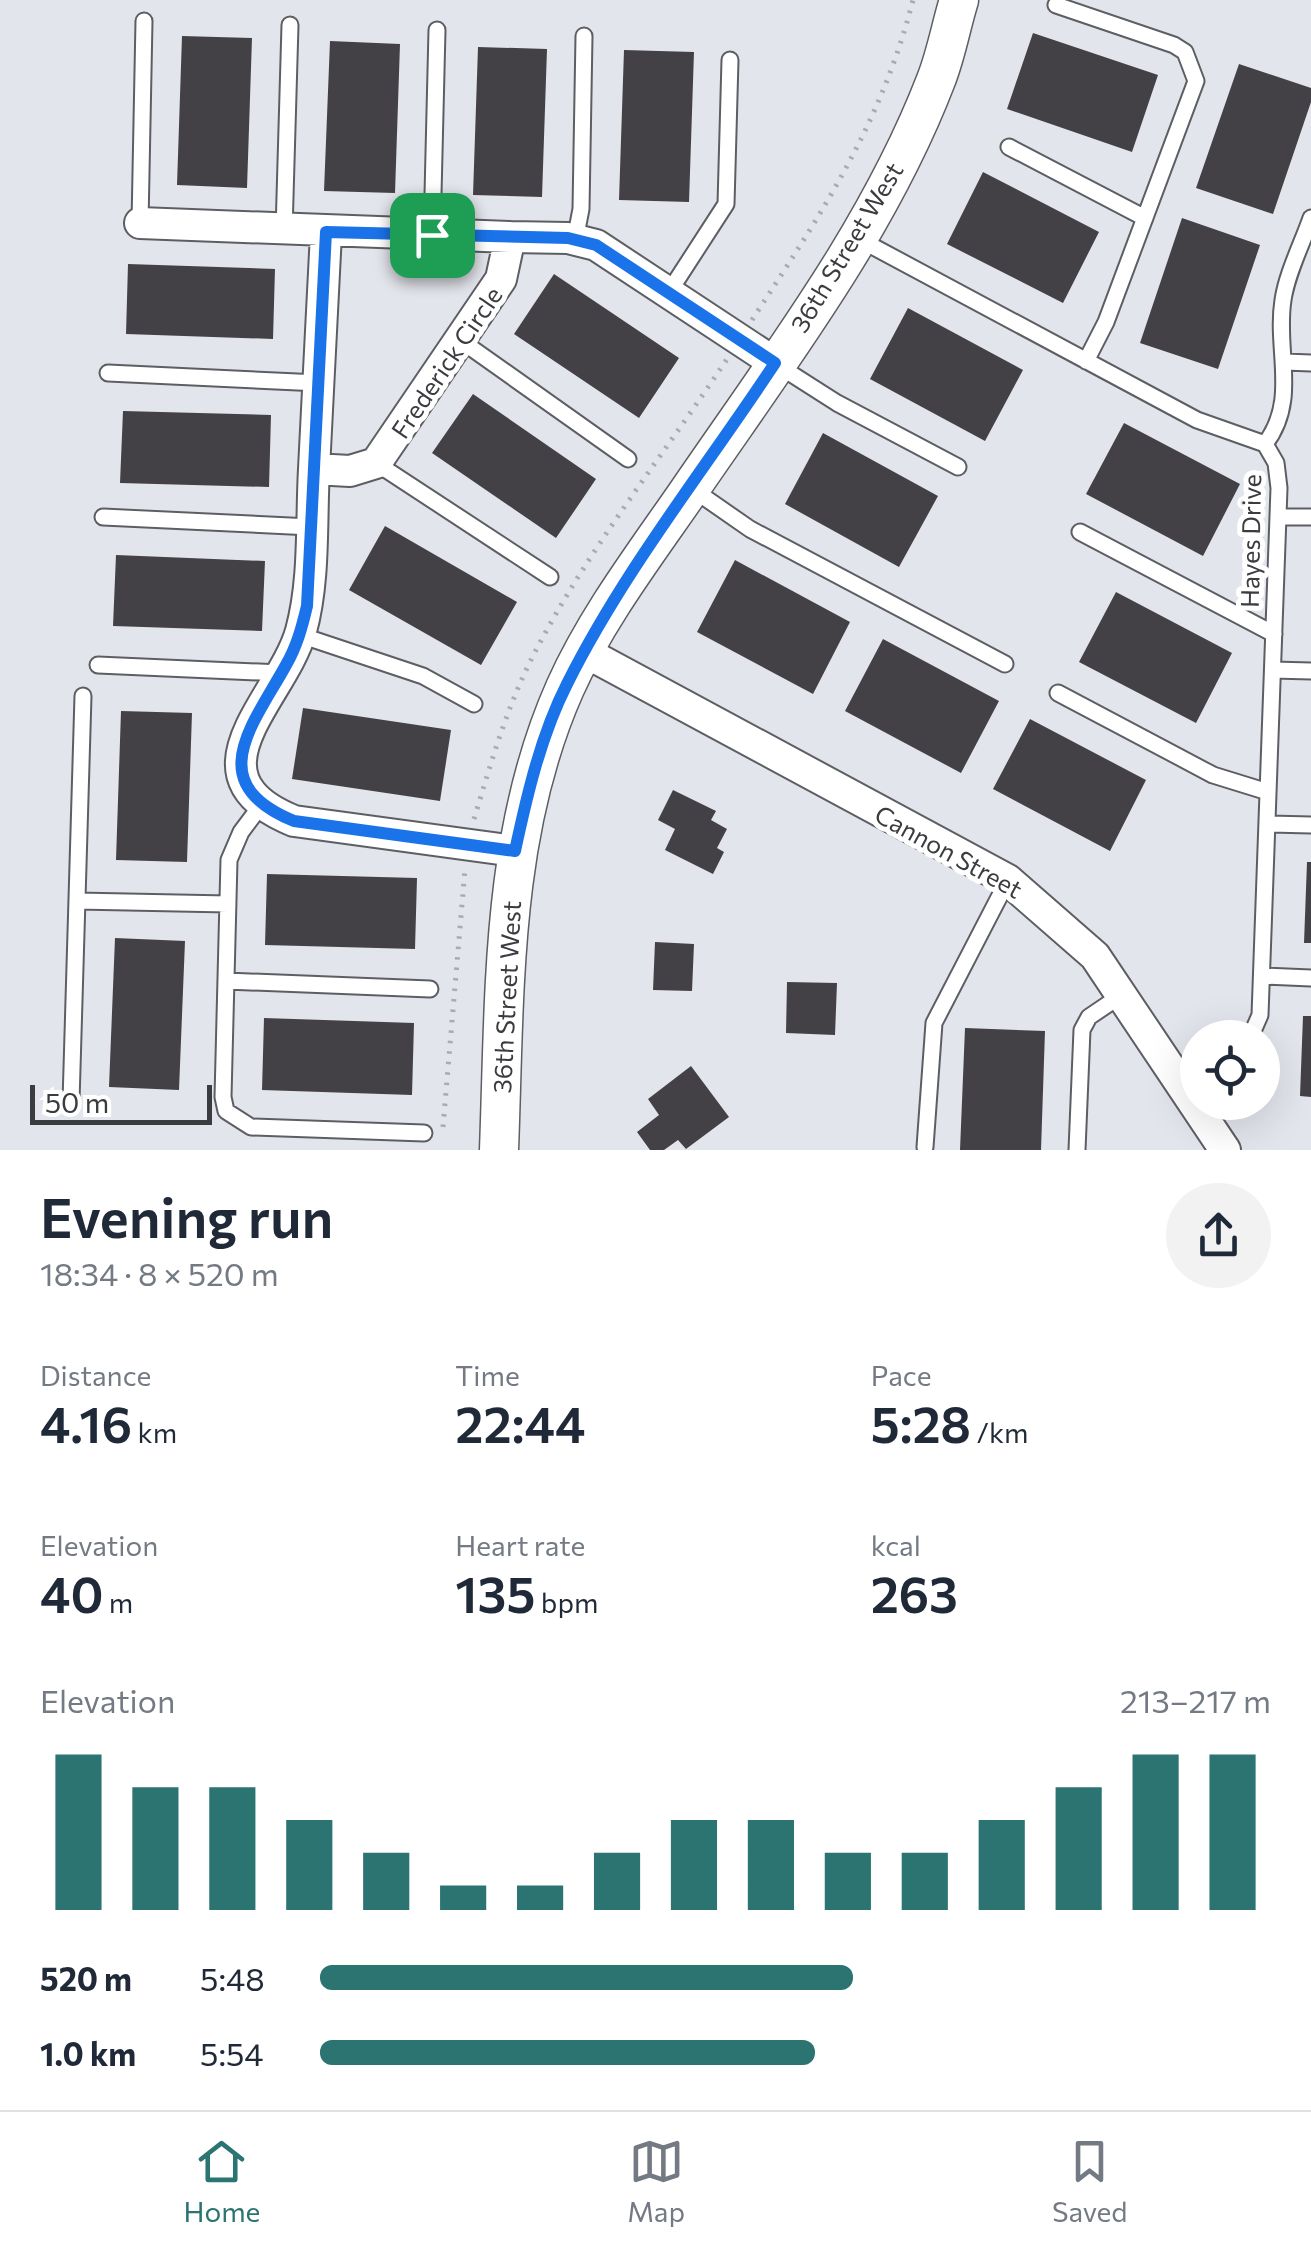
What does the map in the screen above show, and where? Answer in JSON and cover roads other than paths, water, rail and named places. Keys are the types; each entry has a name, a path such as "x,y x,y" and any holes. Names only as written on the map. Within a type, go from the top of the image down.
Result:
{"street":[{"name":"36th Street West","path":"499,1150 515,851 528,792 565,687 610,605 775,363 890,182 937,79 958,0"},
{"path":"140,224 575,240 596,245 775,363"},
{"path":"326,232 311,527 300,634 251,722 242,748 242,773 250,794 294,821 515,851"},
{"name":"Frederick Circle","path":"314,469 350,471 376,463 502,279 510,237"},
{"name":"Cannon Street","path":"585,652 1008,880 1095,956 1180,1069"},
{"name":"Cannon Street","path":"1209,1120 1224,1150"}],"lane":[{"path":"1056,5 1174,45 1192,64 1196,81 1086,360"},
{"path":"140,224 144,21"},
{"path":"284,230 290,25"},
{"path":"432,235 436,30"},
{"path":"575,240 581,209 584,36"},
{"path":"669,292 726,204 730,60"},
{"path":"1009,147 1145,218"},
{"path":"1265,444 1278,428 1285,392 1283,300 1311,218"},
{"name":"Hayes Drive","path":"857,238 1197,420 1265,444 1276,462 1278,516 1258,1020"},
{"path":"460,340 628,459"},
{"path":"1284,362 1311,363"},
{"path":"775,363 837,403 958,467"},
{"path":"108,372 318,383"},
{"path":"376,463 550,578"},
{"path":"691,488 750,529 1004,664"},
{"path":"1278,516 1311,518"},
{"path":"104,517 311,527"},
{"path":"1080,532 1274,634"},
{"path":"300,634 424,676 474,704"},
{"path":"98,665 281,673"},
{"path":"1272,670 1311,672"},
{"path":"1058,693 1213,775 1268,792"},
{"path":"71,1102 83,696"},
{"path":"262,804 233,846 222,1097 226,1111 237,1122 251,1127 424,1133"},
{"path":"1267,824 1311,825"},
{"path":"925,1147 934,1023 1008,880"},
{"path":"77,900 228,904"},
{"path":"1262,976 1311,978"},
{"path":"226,982 430,988"},
{"path":"1077,1150 1082,1030 1089,1018 1123,994"}]}
